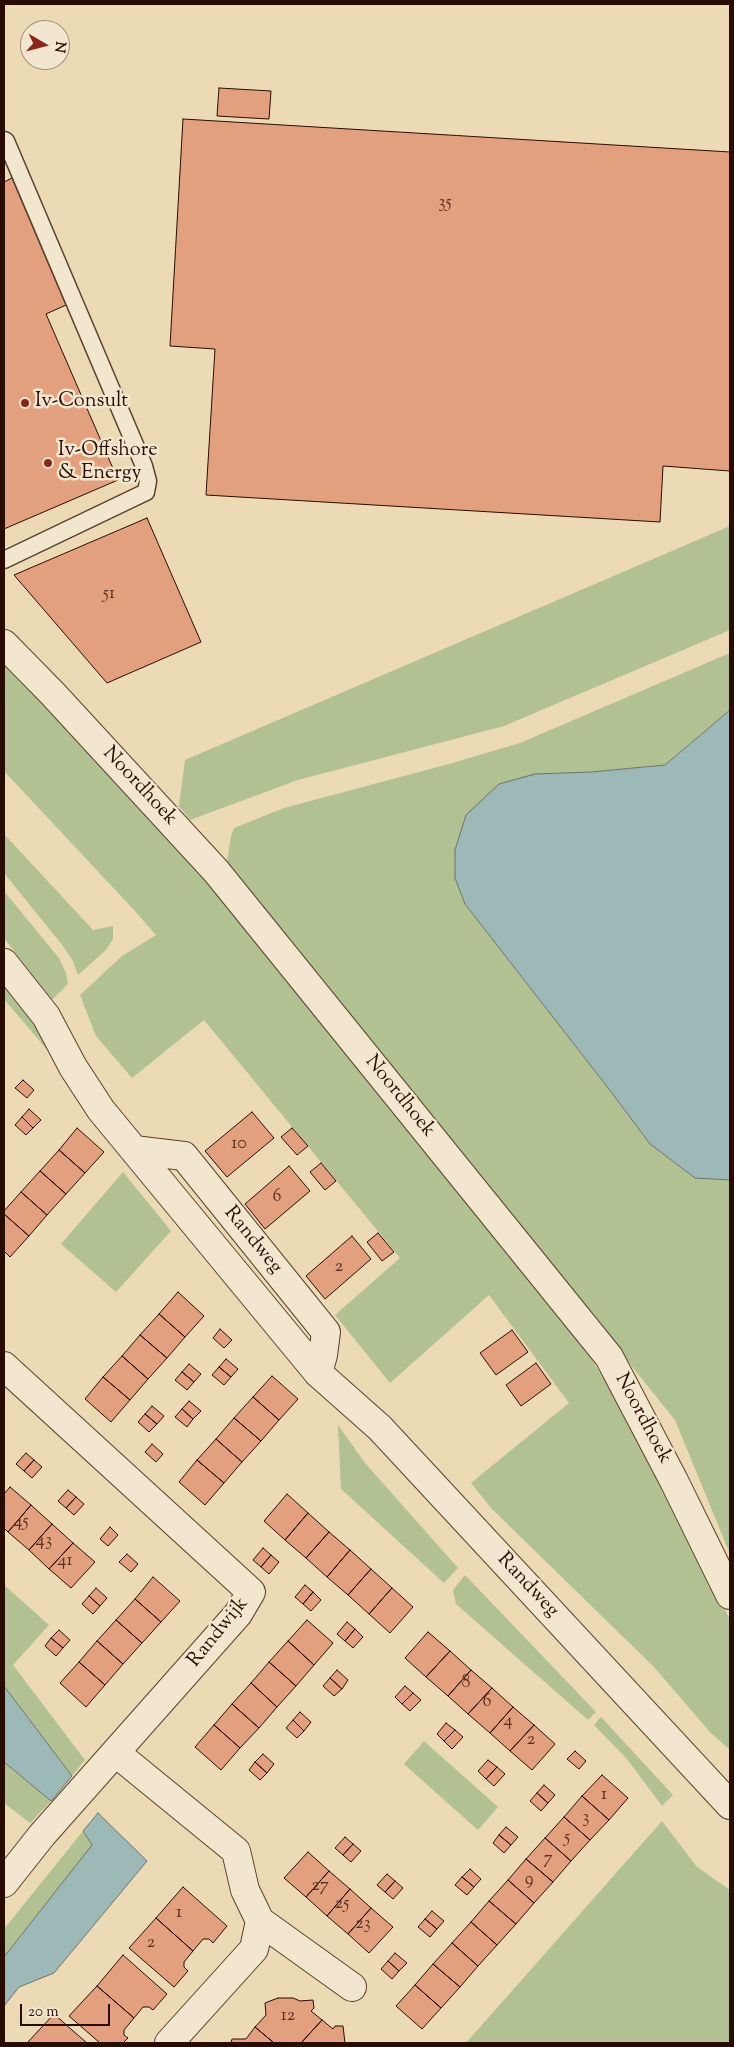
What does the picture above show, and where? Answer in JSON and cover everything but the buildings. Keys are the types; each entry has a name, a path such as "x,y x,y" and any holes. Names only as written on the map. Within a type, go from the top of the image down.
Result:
{"street":[{"name":"Noordhoek","path":"4,644 53,694 216,871 609,1357 674,1481 730,1595"},
{"name":"Randweg","path":"4,963 46,1016 73,1067 101,1110 134,1150 184,1156 326,1332 318,1373 380,1428 730,1805"},
{"name":"Randwijk","path":"4,1366 251,1592 238,1614 116,1752"},
{"path":"4,1883 62,1812 116,1752 236,1851 245,1890 260,1921 352,1987"},
{"path":"169,2043 254,1949 260,1921"}],"lane":[{"path":"4,140 144,466 148,481 146,492 4,560"}],"green space":[{"path":"730,526 730,630 504,726 298,780 190,820 179,806 185,760"},
{"path":"730,653 730,710 665,765 591,772 535,774 455,850 455,878 465,904 650,1144 695,1178 730,1180 730,1554 675,1420 227,862 234,828 284,808 520,743"},
{"path":"4,663 299,980 536,1271 647,1448 730,1620 730,1750 710,1732 654,1667 491,1508 471,1483 569,1403 489,1295 390,1383 335,1315 400,1258 204,1020 132,1078 96,1036 80,995 122,956 156,935 4,771"},
{"path":"4,834 93,930 113,926 113,939 106,950 78,975 73,961 63,946 4,873"},
{"path":"4,891 59,958 66,973 68,984 52,1000 4,938"},
{"path":"4,983 32,1018 60,1065 4,999"},
{"path":"123,1172 171,1231 116,1292 61,1244"},
{"path":"338,1425 365,1463 458,1568 444,1583 341,1489"},
{"path":"465,1575 596,1712 588,1720 456,1604 453,1590"},
{"path":"4,1585 49,1625 13,1665 85,1760 72,1776 4,1686"},
{"path":"601,1717 673,1795 662,1806 627,1759 594,1725"},
{"path":"424,1741 498,1807 478,1830 404,1764"},
{"path":"4,1762 51,1801 30,1823 4,1803"},
{"path":"662,1821 697,1867 730,1890 730,2043 466,2043"},
{"path":"83,1831 93,1845 4,1957 4,1929"}],"water":[{"path":"730,710 730,1180 695,1178 650,1144 465,904 455,878 455,850 466,815 499,784 535,774 591,772 665,765"},
{"path":"4,1686 72,1776 51,1801 4,1762"},
{"path":"98,1813 147,1861 54,1973 19,1987 4,2006 4,1957 92,1845 83,1831"}],"place":[{"name":"Iv-Consult","path":"25,403"},
{"name":"Iv-Offshore & Energy","path":"48,463"}]}
